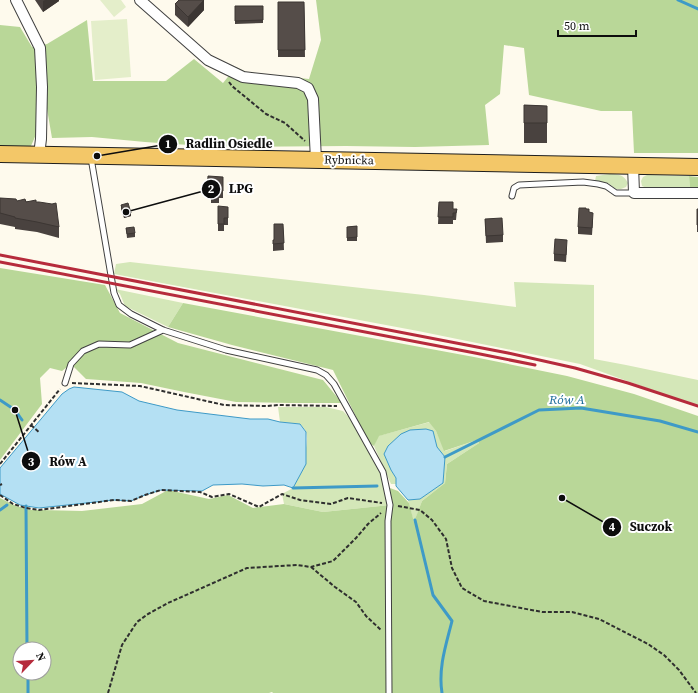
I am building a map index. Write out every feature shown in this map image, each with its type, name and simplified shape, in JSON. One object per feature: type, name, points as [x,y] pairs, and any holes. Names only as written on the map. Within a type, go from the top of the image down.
[{"type":"main road","name":"Rybnicka","points":[[0,154],[698,167]]},
{"type":"street","points":[[16,0],[40,48],[42,87],[41,139],[39,155]]},
{"type":"street","points":[[140,0],[208,60],[243,77],[298,83],[308,88],[314,99],[316,160]]},
{"type":"street","points":[[634,165],[634,193],[698,193]]},
{"type":"lane","points":[[90,156],[114,293],[119,305],[131,314],[163,330],[226,350],[306,367],[317,370],[326,375],[334,384],[383,472],[390,505],[388,521],[389,693]]},
{"type":"lane","points":[[512,196],[514,188],[519,185],[583,182],[606,186],[616,193],[634,193]]},
{"type":"lane","points":[[65,383],[71,364],[83,352],[98,344],[130,345],[163,330]]},
{"type":"path","points":[[228,81],[266,114],[284,123],[307,142]]},
{"type":"path","points":[[0,464],[65,383],[140,386],[224,404],[268,406],[339,406]]},
{"type":"path","points":[[32,425],[40,433]]},
{"type":"path","points":[[0,495],[13,504],[39,510],[114,500],[131,501],[161,490],[200,492],[212,497],[229,494],[259,507],[282,494],[300,500],[331,504],[348,498],[420,510],[432,520],[446,539],[452,568],[462,588],[484,601],[542,612],[572,612],[599,619],[648,644],[664,655],[679,670],[696,693]]},
{"type":"path","points":[[108,693],[122,645],[137,622],[148,614],[168,603],[247,568],[297,565],[311,567],[333,562],[368,524],[390,505]]},
{"type":"path","points":[[311,567],[356,602],[366,616],[389,637]]},
{"type":"green space","points":[[100,0],[121,0],[126,7],[114,17]]},
{"type":"green space","points":[[316,0],[698,0],[698,153],[634,153],[632,111],[601,111],[529,95],[524,48],[504,45],[500,94],[485,105],[489,145],[415,147],[219,147],[92,137],[52,138],[47,109],[31,146],[0,146],[0,25],[20,27],[32,47],[47,44],[87,20],[93,81],[166,81],[194,59],[223,83],[236,67],[246,72],[309,79],[321,40]]},
{"type":"green space","points":[[127,19],[131,77],[95,80],[91,21]]},
{"type":"green space","points":[[610,174],[623,176],[628,183],[626,187],[616,189],[608,183],[595,181],[596,176]]},
{"type":"green space","points":[[647,175],[689,176],[690,190],[649,189],[642,186],[641,181],[643,177]]},
{"type":"green space","points":[[689,176],[698,177],[698,191],[690,190]]},
{"type":"green space","points":[[130,262],[424,295],[516,307],[514,282],[594,285],[594,359],[698,380],[698,406],[580,364],[418,331],[114,274],[116,264]]},
{"type":"green space","points":[[0,268],[105,285],[120,313],[178,343],[323,380],[342,403],[236,402],[141,383],[86,379],[71,364],[62,371],[50,368],[40,378],[42,404],[0,460]]},
{"type":"green space","points":[[115,289],[183,303],[168,327],[125,306],[120,294]]},
{"type":"green space","points":[[183,303],[474,357],[567,376],[634,394],[698,416],[698,693],[0,693],[0,498],[16,506],[31,510],[82,511],[142,504],[168,490],[209,499],[228,495],[253,508],[284,504],[323,512],[390,505],[390,488],[398,491],[409,503],[414,522],[422,501],[445,483],[447,464],[479,443],[477,440],[444,451],[436,431],[429,422],[379,436],[374,446],[369,443],[333,370],[232,345],[168,327]]},
{"type":"green space","points":[[278,407],[326,407],[343,411],[357,426],[383,472],[390,505],[323,512],[284,504],[282,494],[293,488],[305,452],[307,438],[306,431],[300,424],[280,422]]},
{"type":"green space","points":[[430,422],[445,451],[477,440],[479,443],[447,464],[445,483],[422,501],[414,523],[408,500],[420,499],[443,483],[445,457],[437,447],[433,431],[401,434],[396,439],[391,470],[396,478],[396,484],[391,484],[374,446],[378,436]]},
{"type":"water","points":[[74,387],[122,392],[139,401],[177,410],[250,419],[268,419],[300,424],[306,432],[306,464],[293,488],[284,485],[213,485],[202,491],[161,490],[131,501],[114,500],[39,508],[20,505],[0,494],[0,468],[62,394]]},
{"type":"water","points":[[426,429],[433,431],[437,447],[445,457],[443,483],[420,499],[408,500],[396,486],[396,478],[384,454],[388,446],[401,434],[410,430]]},
{"type":"building","points":[[179,0],[204,0],[188,17],[175,4]]},
{"type":"building","points":[[278,2],[304,2],[305,50],[278,50]]},
{"type":"building","points":[[235,6],[263,6],[263,20],[235,21]]},
{"type":"building","points":[[524,105],[547,106],[547,123],[524,123]]},
{"type":"building","points":[[208,176],[223,177],[223,191],[219,191],[219,196],[211,196],[211,190],[207,190]]},
{"type":"building","points":[[0,198],[16,199],[17,201],[25,199],[26,202],[36,200],[36,202],[56,203],[59,227],[15,218],[0,213]]},
{"type":"building","points":[[439,202],[453,202],[453,209],[457,209],[456,213],[453,213],[453,217],[438,217]]},
{"type":"building","points":[[128,203],[131,213],[124,215],[121,205]]},
{"type":"building","points":[[218,206],[228,207],[228,218],[224,218],[224,224],[218,224]]},
{"type":"building","points":[[579,208],[589,209],[589,212],[593,213],[592,228],[578,227]]},
{"type":"building","points":[[698,209],[698,225],[697,225]]},
{"type":"building","points":[[502,218],[503,235],[486,236],[485,219]]},
{"type":"building","points":[[274,224],[283,224],[284,243],[273,244]]},
{"type":"building","points":[[357,226],[357,237],[347,238],[347,227]]},
{"type":"building","points":[[134,227],[135,233],[127,234],[126,228]]},
{"type":"building","points":[[555,239],[567,240],[566,255],[554,254]]},
{"type":"waterway","points":[[678,0],[698,9]]},
{"type":"waterway","name":"Rów A","points":[[0,400],[15,410],[22,420]]},
{"type":"waterway","name":"Rów A","points":[[445,457],[539,410],[581,408],[660,421],[698,432]]},
{"type":"waterway","name":"Rów A","points":[[293,488],[377,486]]},
{"type":"waterway","points":[[0,510],[7,505]]},
{"type":"waterway","points":[[26,506],[27,641]]},
{"type":"waterway","points":[[415,520],[433,595],[452,621],[442,666],[442,693]]},
{"type":"waterway","points":[[28,681],[28,693]]},
{"type":"railway","points":[[0,255],[508,353],[575,368],[628,383],[698,406]]},
{"type":"railway","points":[[0,262],[535,365]]},
{"type":"place","name":"Radlin Osiedle","points":[[97,156]]},
{"type":"place","name":"LPG","points":[[126,212]]},
{"type":"place","name":"Rów A","points":[[15,410]]},
{"type":"place","name":"Suczok","points":[[562,498]]}]
